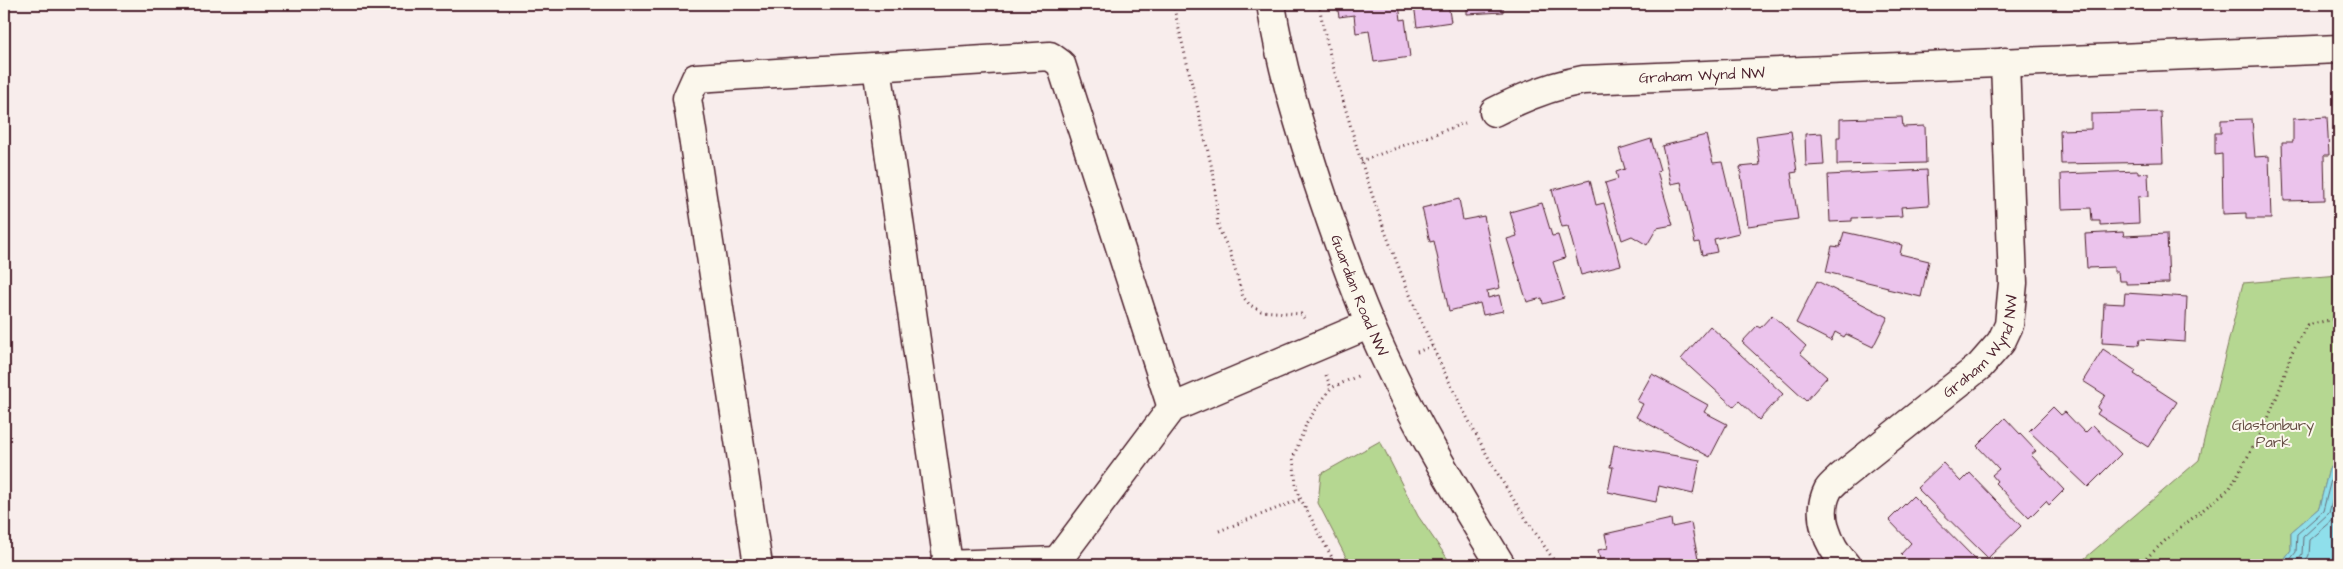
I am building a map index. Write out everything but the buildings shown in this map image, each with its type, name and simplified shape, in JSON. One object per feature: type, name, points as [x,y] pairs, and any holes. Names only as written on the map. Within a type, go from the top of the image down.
[{"type":"street","name":"Guardian Road NW","points":[[1270,4],[1292,99],[1308,152],[1370,324],[1422,432],[1501,565]]},
{"type":"street","name":"Graham Wynd NW","points":[[1494,112],[1527,95],[1557,85],[1583,80],[2339,49]]},
{"type":"street","points":[[758,565],[687,98],[696,78],[1050,56],[1061,64],[1172,408]]},
{"type":"street","name":"Graham Wynd NW","points":[[1846,565],[1831,544],[1821,516],[1828,489],[1980,366],[2001,342],[2009,325],[2013,283],[2005,62]]},
{"type":"street","points":[[877,67],[946,565],[1056,563],[1172,408],[1370,324]]},
{"type":"path","points":[[1173,4],[1214,176],[1218,227],[1230,252],[1243,297],[1250,305],[1261,311],[1301,314],[1308,322],[1331,388]]},
{"type":"path","points":[[1319,4],[1324,32],[1360,161],[1385,232],[1432,346],[1487,455],[1558,565]]},
{"type":"path","points":[[1360,161],[1494,112]]},
{"type":"path","points":[[2139,565],[2148,555],[2230,488],[2265,426],[2291,354],[2307,325],[2339,318]]},
{"type":"path","points":[[1336,565],[1301,499],[1293,475],[1293,458],[1307,422],[1331,388],[1389,362],[1432,346]]},
{"type":"path","points":[[1219,531],[1301,499]]},
{"type":"green space","name":"Glastonbury Park","points":[[2339,275],[2339,461],[2329,469],[2319,508],[2291,532],[2291,550],[2280,565],[2077,565],[2199,460],[2243,283]]},
{"type":"green space","points":[[1380,441],[1418,516],[1452,565],[1350,565],[1318,503],[1321,474]]},
{"type":"water","points":[[2339,461],[2339,565],[2280,565],[2291,550],[2291,532],[2319,508],[2329,469]]}]
